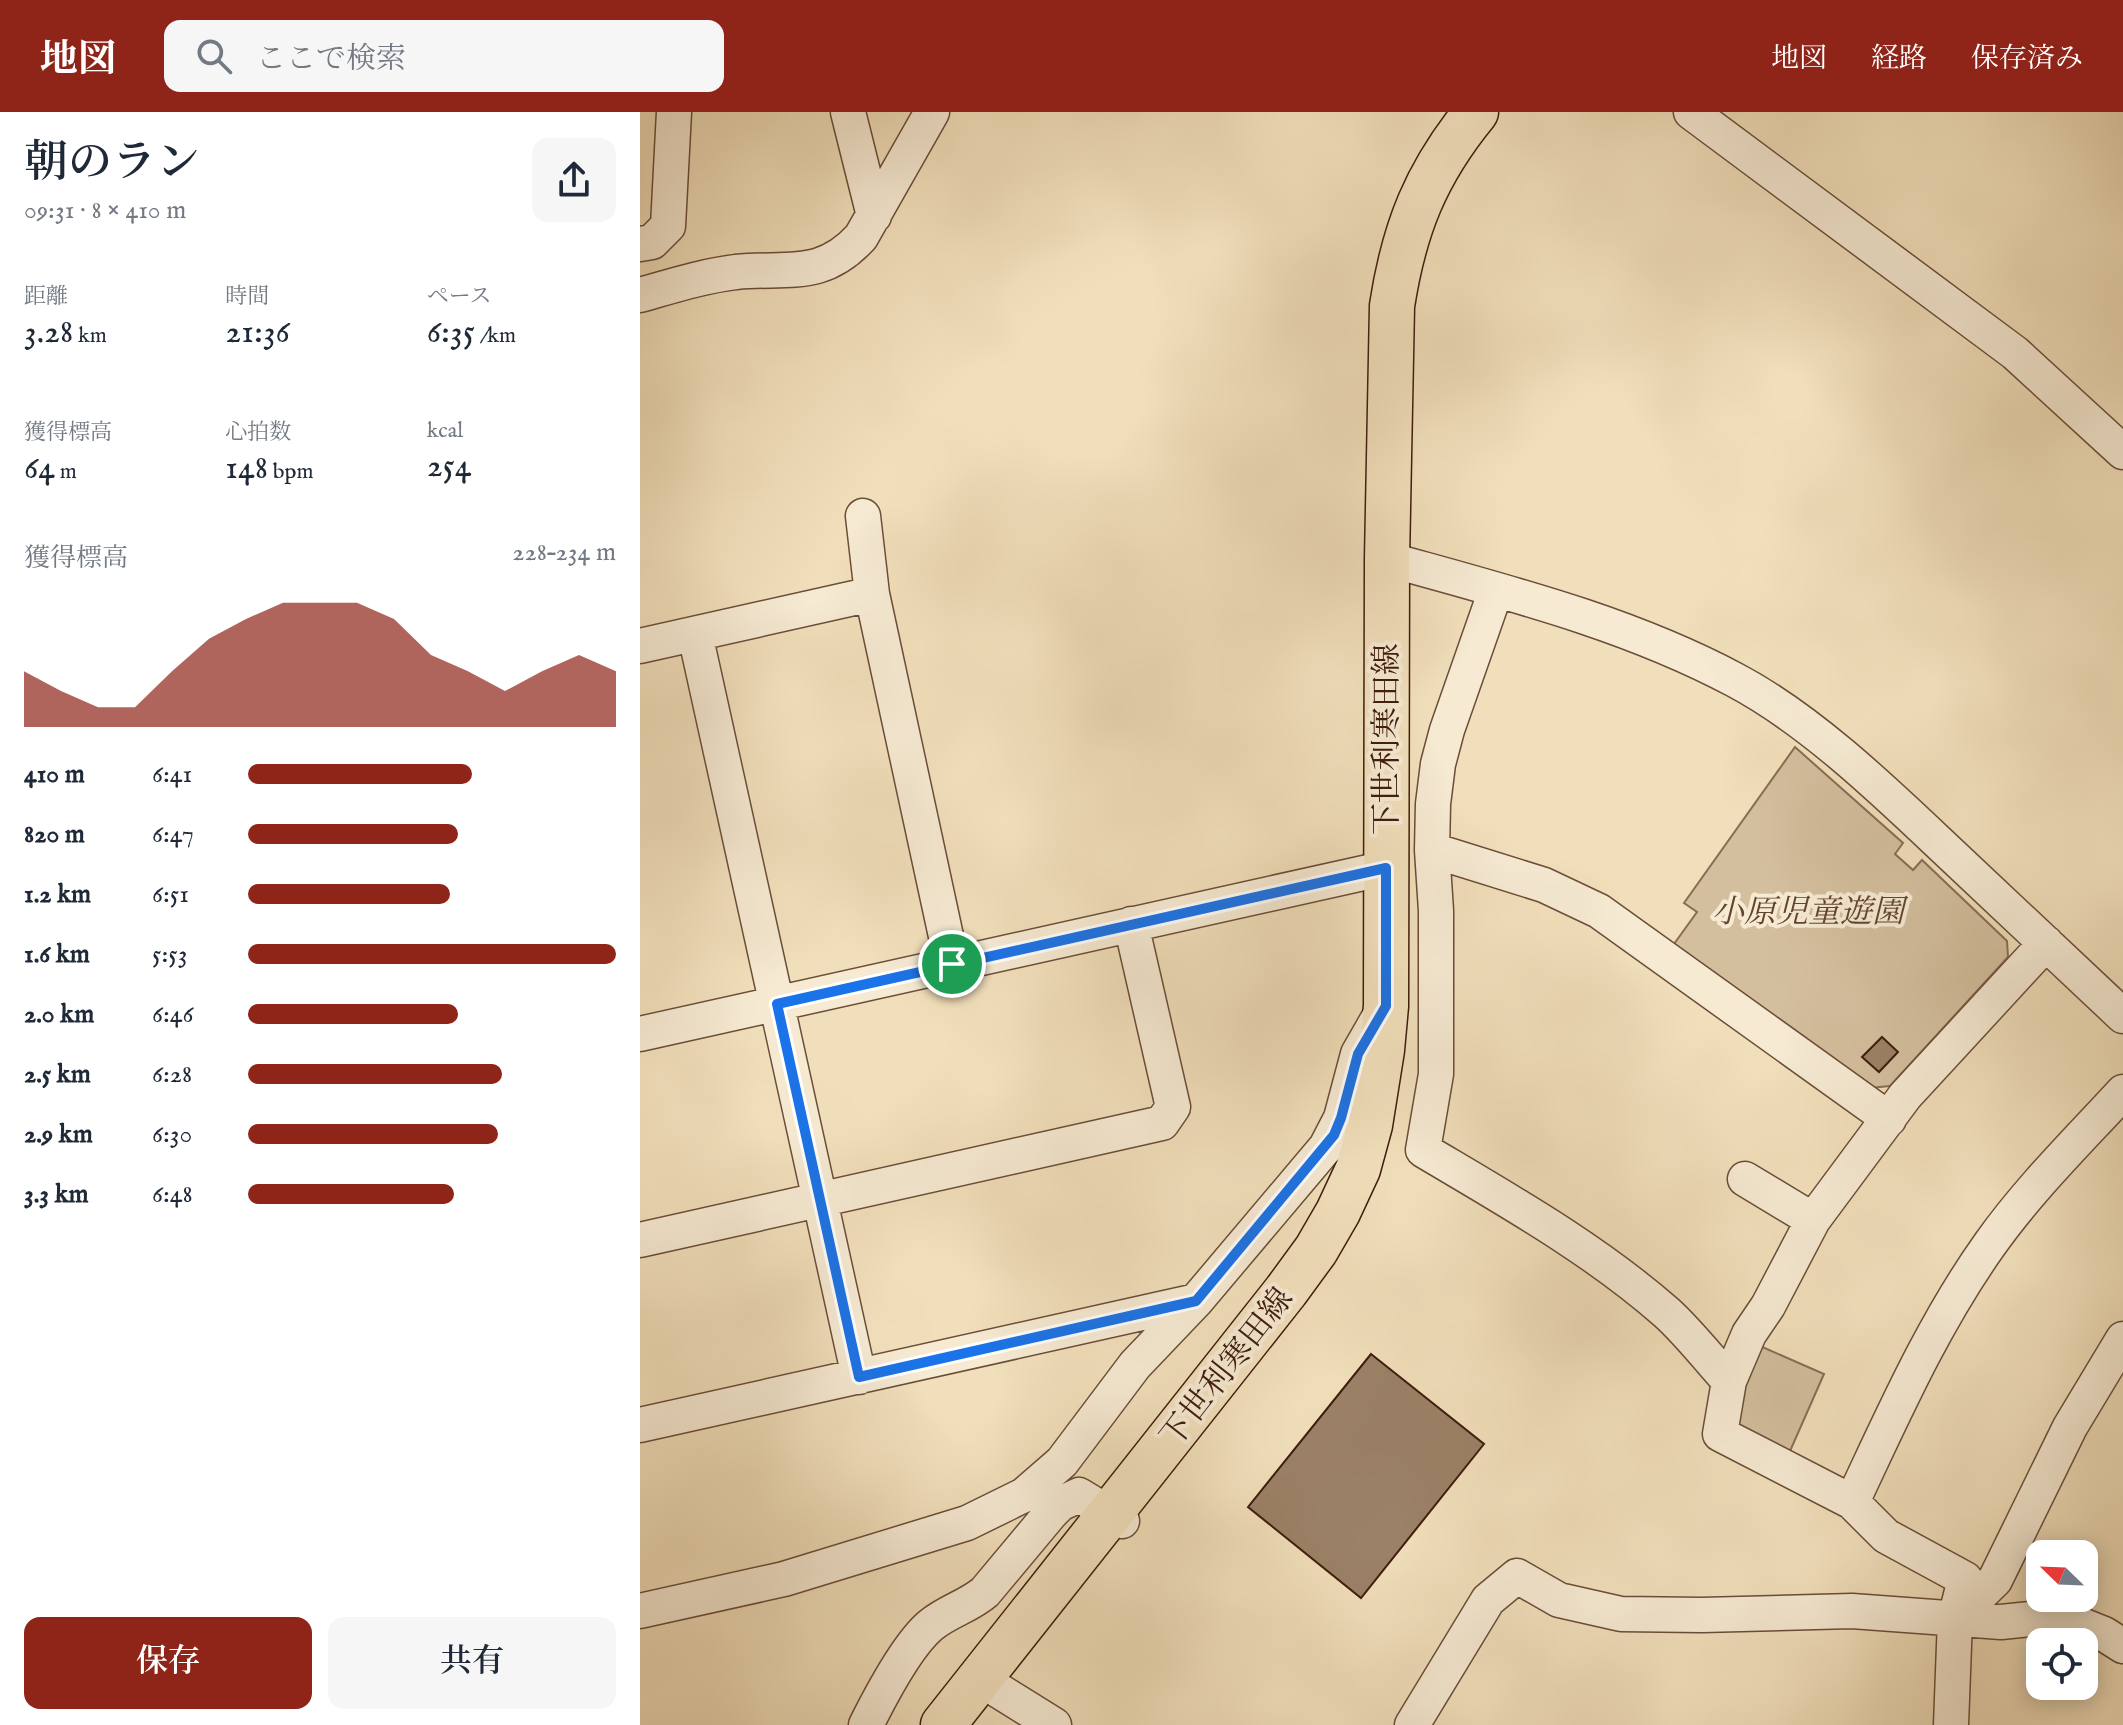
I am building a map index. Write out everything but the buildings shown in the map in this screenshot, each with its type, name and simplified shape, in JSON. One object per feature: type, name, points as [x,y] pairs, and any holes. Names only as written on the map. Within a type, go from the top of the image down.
[{"type":"main road","name":"下世利寒田線","points":[[943,1725],[1117,1517],[1286,1291],[1316,1250],[1358,1169],[1370,1125],[1386,1006],[1390,337],[1397,273],[1414,211],[1424,189],[1452,142],[1476,112]]},
{"type":"street","points":[[640,244],[652,242],[668,226],[674,112]]},
{"type":"street","points":[[848,112],[874,216]]},
{"type":"street","points":[[640,295],[704,277],[822,266],[848,251],[874,216],[932,112]]},
{"type":"street","points":[[1691,112],[2015,353],[2123,452]]},
{"type":"street","points":[[863,516],[872,594],[952,964]]},
{"type":"street","points":[[1387,559],[1616,627],[1737,681],[1788,715],[1869,777],[2123,1016]]},
{"type":"street","points":[[1496,590],[1438,764],[1432,850],[1436,911],[1436,1074],[1423,1150],[1539,1218],[1609,1265],[1669,1315],[1729,1381]]},
{"type":"street","points":[[640,646],[872,594]]},
{"type":"street","points":[[695,634],[859,1377]]},
{"type":"street","points":[[1432,850],[1544,885],[1599,911],[1889,1119]]},
{"type":"street","points":[[640,1034],[1386,868]]},
{"type":"street","points":[[640,1240],[1162,1123],[1173,1107],[1131,924]]},
{"type":"street","points":[[1951,1725],[1955,1619],[1965,1579],[1886,1536],[1852,1502],[1720,1434],[1729,1381],[1749,1334],[1768,1306],[1813,1220],[1905,1096],[2046,943]]},
{"type":"street","points":[[640,1611],[784,1579],[967,1523],[1011,1504],[1038,1485],[1062,1462],[1135,1365],[1196,1301],[1334,1135],[1358,1054],[1386,1006]]},
{"type":"street","points":[[1852,1502],[1923,1353],[1955,1296],[2023,1201],[2123,1092]]},
{"type":"street","points":[[1745,1179],[1813,1220]]},
{"type":"street","points":[[640,1425],[1196,1301]]},
{"type":"street","points":[[1955,1619],[1995,1580],[2070,1427],[2123,1339]]},
{"type":"street","points":[[866,1725],[922,1634],[943,1616],[976,1600],[985,1592],[1060,1504],[1079,1495],[1117,1517]]},
{"type":"street","points":[[1420,1723],[1456,1650],[1488,1600],[1517,1576],[1559,1600],[1621,1614],[1852,1611],[2001,1622],[2041,1618],[2074,1622],[2104,1634],[2123,1646]]},
{"type":"street","points":[[980,1679],[1054,1725]]},
{"type":"green space","name":"小原児童遊園","points":[[1795,747],[1903,843],[1895,854],[1913,870],[1922,860],[2007,941],[2008,957],[1890,1086],[1870,1088],[1674,944],[1697,912],[1684,903]]},
{"type":"green space","points":[[1760,1346],[1824,1374],[1787,1458],[1737,1434],[1730,1416]]},
{"type":"route","points":[[1386,868],[1386,1006],[1358,1054],[1334,1135],[1196,1301],[859,1377],[777,1004],[952,964],[1131,924],[1386,868]]}]
